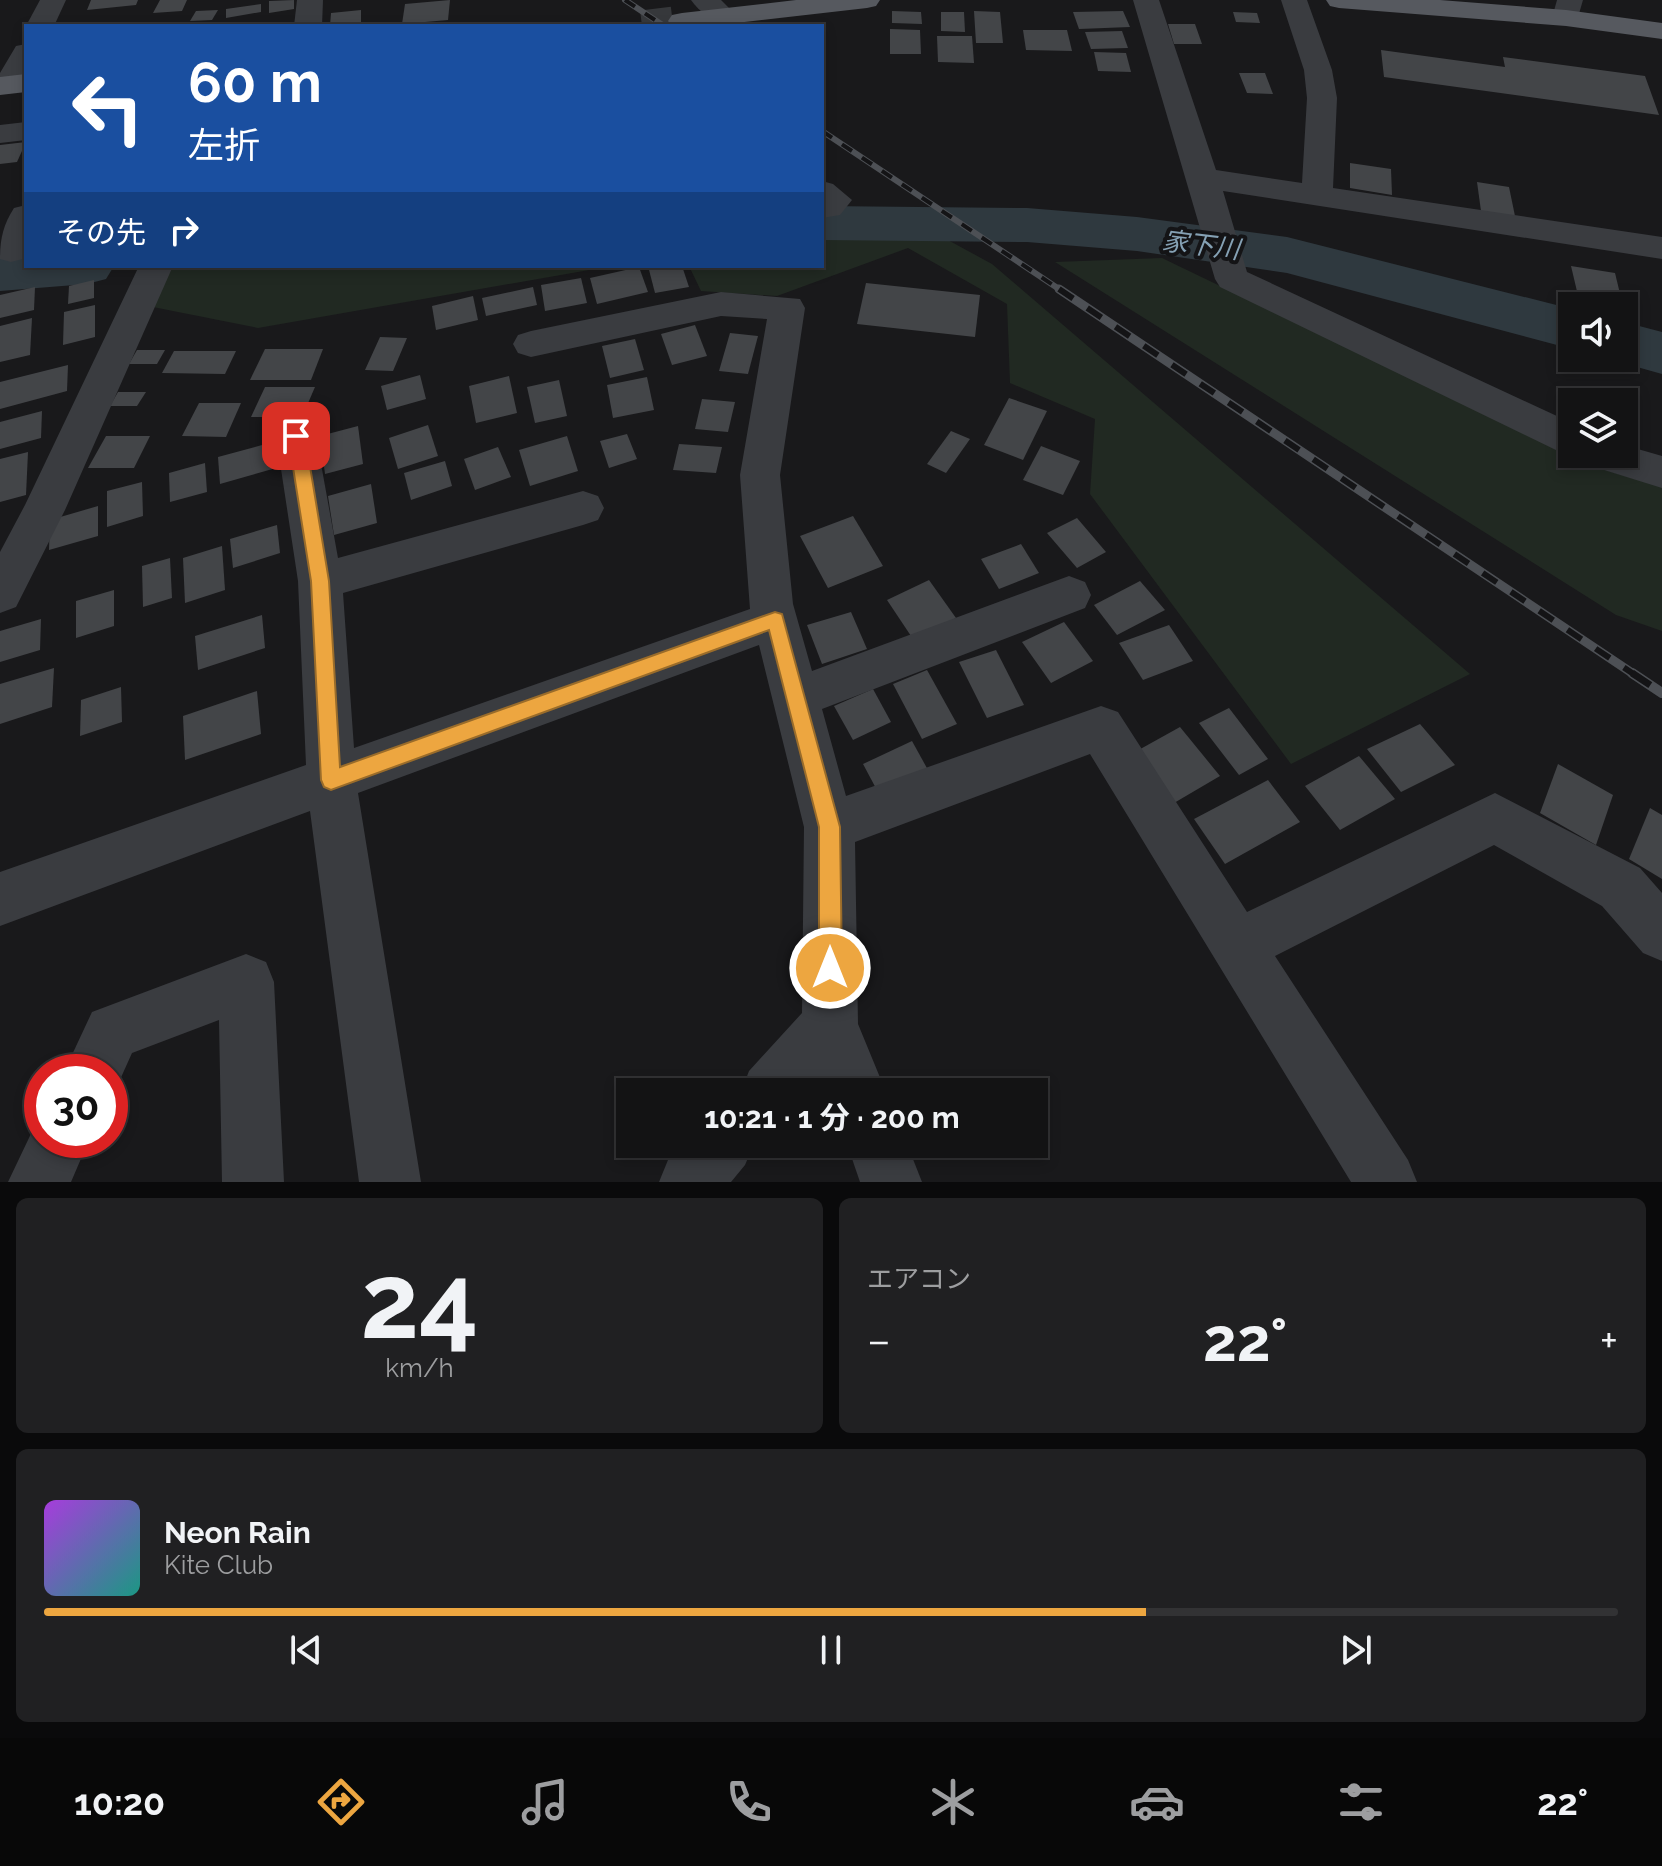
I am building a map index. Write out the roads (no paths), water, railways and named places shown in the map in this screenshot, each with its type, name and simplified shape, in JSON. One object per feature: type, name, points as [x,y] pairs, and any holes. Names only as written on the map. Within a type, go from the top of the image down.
[{"type":"main road","points":[[682,21],[713,7],[867,0]]},
{"type":"main road","points":[[1339,0],[1568,9],[1662,31]]},
{"type":"street","points":[[41,24],[53,0]]},
{"type":"street","points":[[308,24],[310,0]]},
{"type":"street","points":[[1146,0],[1232,279],[1558,433]]},
{"type":"street","points":[[1294,0],[1318,70],[1322,98],[1317,195]]},
{"type":"street","points":[[11,85],[24,56]]},
{"type":"street","points":[[0,134],[24,131]]},
{"type":"street","points":[[1203,178],[1662,248]]},
{"type":"street","points":[[824,192],[836,200],[824,208]]},
{"type":"street","points":[[12,251],[24,220]]},
{"type":"street","points":[[1,588],[44,510],[155,268]]},
{"type":"street","points":[[531,344],[721,304],[787,308],[760,475],[771,604],[829,827],[830,1024],[851,1078]]},
{"type":"street","points":[[296,436],[320,581],[331,780],[390,1182]]},
{"type":"street","points":[[1638,465],[1662,472]]},
{"type":"street","points":[[320,581],[583,508]]},
{"type":"street","points":[[0,520],[44,510]]},
{"type":"street","points":[[796,698],[1069,595]]},
{"type":"street","points":[[0,899],[775,620]]},
{"type":"street","points":[[829,827],[1101,728],[1386,1182]]},
{"type":"street","points":[[1237,946],[1495,818],[1621,887],[1662,934]]},
{"type":"street","points":[[102,1054],[112,1032],[246,982],[253,1182]]},
{"type":"street","points":[[782,1078],[830,1024]]},
{"type":"street","points":[[39,1182],[50,1158]]},
{"type":"street","points":[[690,1182],[711,1158]]},
{"type":"street","points":[[882,1158],[891,1182]]},
{"type":"waterway","name":"家下川","points":[[824,218],[831,223]]},
{"type":"waterway","name":"家下川","points":[[824,223],[1027,225],[1137,234],[1287,255],[1558,325]]},
{"type":"waterway","name":"家下川","points":[[0,273],[62,268]]},
{"type":"waterway","name":"家下川","points":[[1638,347],[1662,353]]},
{"type":"tunnel","points":[[658,24],[682,21]]},
{"type":"railway","points":[[625,0],[661,24]]},
{"type":"railway","points":[[824,132],[1059,289]]},
{"type":"railway","points":[[1059,289],[1635,675]]},
{"type":"railway","points":[[1635,675],[1662,693]]}]
